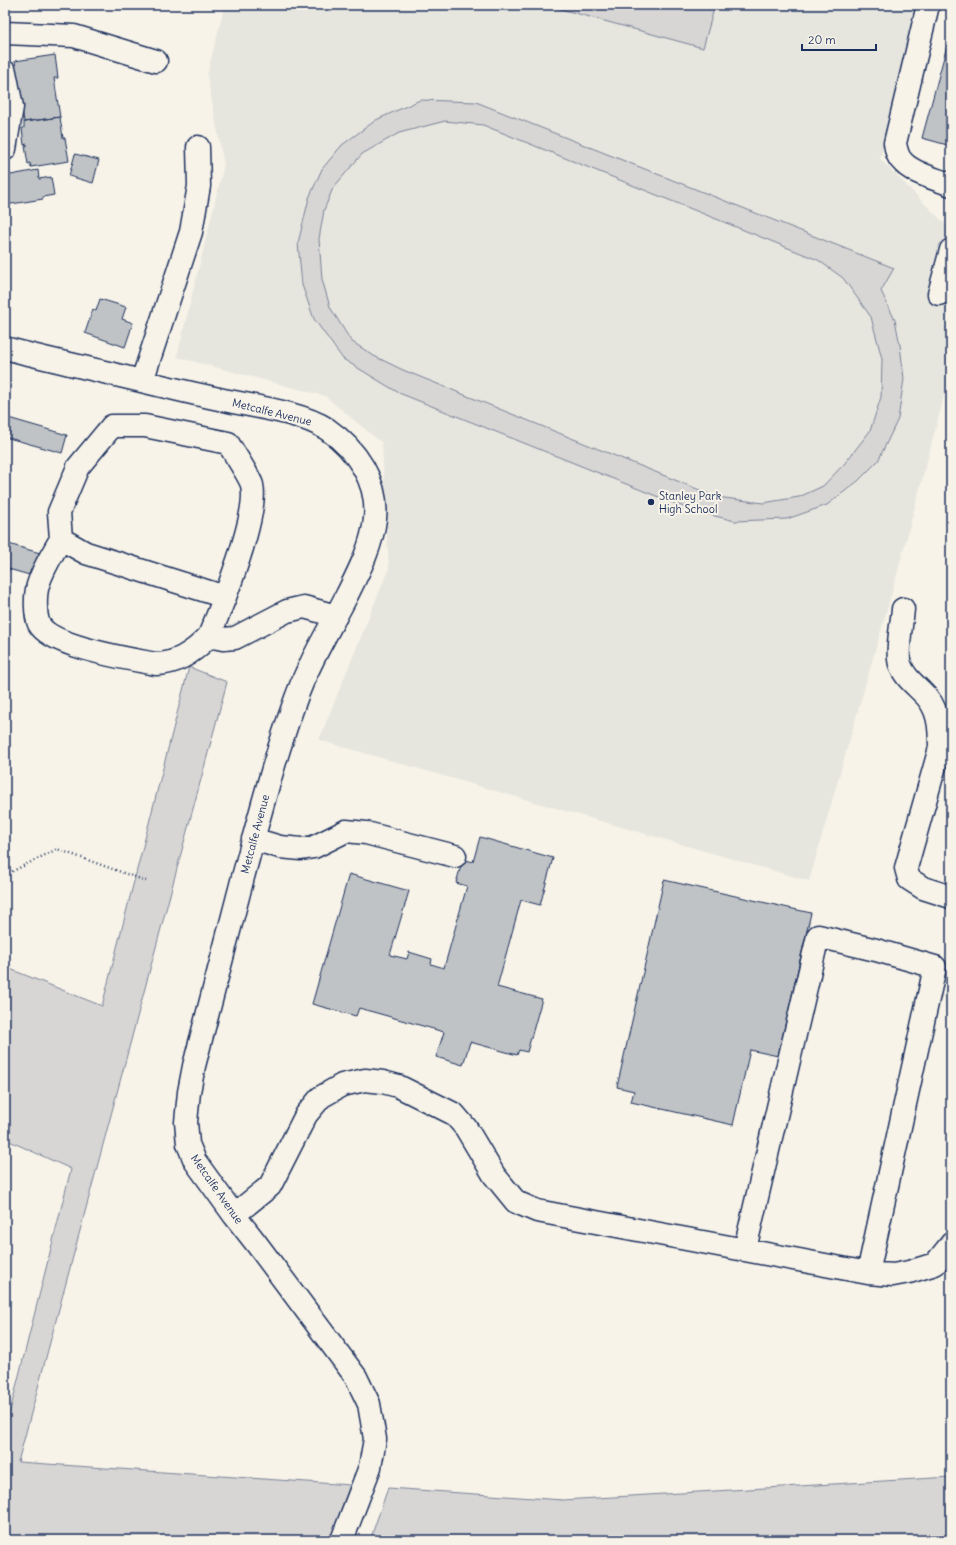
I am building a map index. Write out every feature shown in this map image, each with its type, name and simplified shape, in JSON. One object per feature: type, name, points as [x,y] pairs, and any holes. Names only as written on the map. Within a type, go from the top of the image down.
[{"type":"street","points":[[928,5],[895,143],[896,152],[901,161],[910,168],[951,185]]},
{"type":"street","points":[[5,33],[74,36],[156,61]]},
{"type":"street","points":[[5,72],[12,107],[5,149]]},
{"type":"street","points":[[142,381],[191,232],[199,186],[198,147]]},
{"type":"street","points":[[939,294],[951,250]]},
{"type":"street","name":"Metcalfe Avenue","points":[[5,348],[307,420],[326,428],[351,449],[371,483],[375,499],[376,517],[372,536],[366,555],[296,697],[281,741],[253,839],[194,1066],[189,1092],[186,1122],[188,1144],[195,1161],[356,1377],[369,1404],[375,1439],[370,1467],[342,1540]]},
{"type":"street","points":[[112,426],[145,426],[228,443],[252,485],[252,509],[225,597],[209,636],[197,649],[167,664],[156,664],[81,649],[53,637],[39,625],[35,604],[38,585],[47,564],[61,539],[59,512],[78,468],[112,426]]},
{"type":"street","points":[[61,539],[86,553],[225,597]]},
{"type":"street","points":[[209,636],[223,639],[235,638],[287,611],[304,608],[336,616]]},
{"type":"street","points":[[904,609],[899,643],[899,662],[904,674],[913,685],[931,701],[937,714],[940,730],[940,748],[906,868],[909,879],[923,888],[951,897]]},
{"type":"street","points":[[253,839],[280,847],[301,849],[314,847],[346,831],[366,833],[455,856]]},
{"type":"street","points":[[745,1249],[818,936],[876,950],[935,967],[868,1273]]},
{"type":"street","points":[[234,1215],[270,1186],[306,1115],[321,1097],[342,1086],[365,1080],[383,1082],[398,1086],[454,1114],[466,1128],[494,1175],[516,1202],[536,1212],[745,1249],[868,1273],[893,1275],[935,1264],[951,1244]]},
{"type":"path","points":[[5,875],[57,849],[146,881]]},
{"type":"shaded area","name":"Stanley Park High School","points":[[225,5],[918,5],[880,159],[951,230],[951,370],[896,578],[809,881],[319,740],[389,568],[382,443],[325,396],[177,357],[224,165],[207,75]]},
{"type":"shaded area","points":[[546,5],[715,5],[703,48]]},
{"type":"shaded area","points":[[420,100],[476,102],[894,268],[881,291],[895,320],[904,379],[898,419],[878,461],[858,481],[827,505],[787,519],[735,521],[691,510],[399,393],[343,359],[314,319],[302,285],[298,243],[309,198],[322,169],[342,145],[376,120]],"holes":[[[445,121],[483,125],[818,260],[843,278],[871,317],[882,359],[881,397],[870,431],[845,463],[823,486],[799,497],[763,503],[717,497],[403,370],[374,356],[351,341],[330,307],[322,279],[319,239],[324,210],[333,188],[362,154],[399,133]]]},
{"type":"shaded area","points":[[189,667],[227,682],[18,1462],[350,1485],[330,1540],[5,1540],[5,1431],[71,1169],[5,1139],[5,967],[102,1006]]},
{"type":"shaded area","points":[[951,1477],[951,1540],[370,1540],[388,1488],[563,1500]]},
{"type":"building","points":[[951,31],[951,146],[922,138]]},
{"type":"building","points":[[55,55],[58,78],[54,78],[60,117],[24,122],[15,61]]},
{"type":"building","points":[[60,117],[63,138],[65,138],[69,161],[31,167],[30,163],[28,164],[25,146],[27,146],[27,144],[24,145],[22,128],[24,128],[24,122]]},
{"type":"building","points":[[75,154],[99,160],[93,183],[69,176]]},
{"type":"building","points":[[38,170],[39,179],[51,177],[54,195],[43,197],[43,199],[5,205],[5,176]]},
{"type":"building","points":[[100,299],[126,307],[122,319],[133,323],[125,347],[85,333],[93,309],[96,311]]},
{"type":"building","points":[[5,417],[67,435],[62,453],[5,437]]},
{"type":"building","points":[[5,543],[40,553],[33,576],[5,568]]},
{"type":"building","points":[[480,837],[553,858],[540,905],[521,900],[497,987],[542,999],[527,1052],[519,1050],[517,1055],[470,1042],[463,1065],[436,1057],[444,1032],[359,1008],[356,1016],[312,1004],[349,874],[409,891],[390,955],[407,959],[409,952],[432,959],[431,964],[444,968],[467,886],[456,883],[463,859],[473,862]]},
{"type":"building","points":[[664,880],[811,913],[778,1056],[750,1050],[733,1125],[631,1102],[634,1091],[617,1087]]},
{"type":"place","name":"Stanley Park High School","points":[[651,502]]}]
